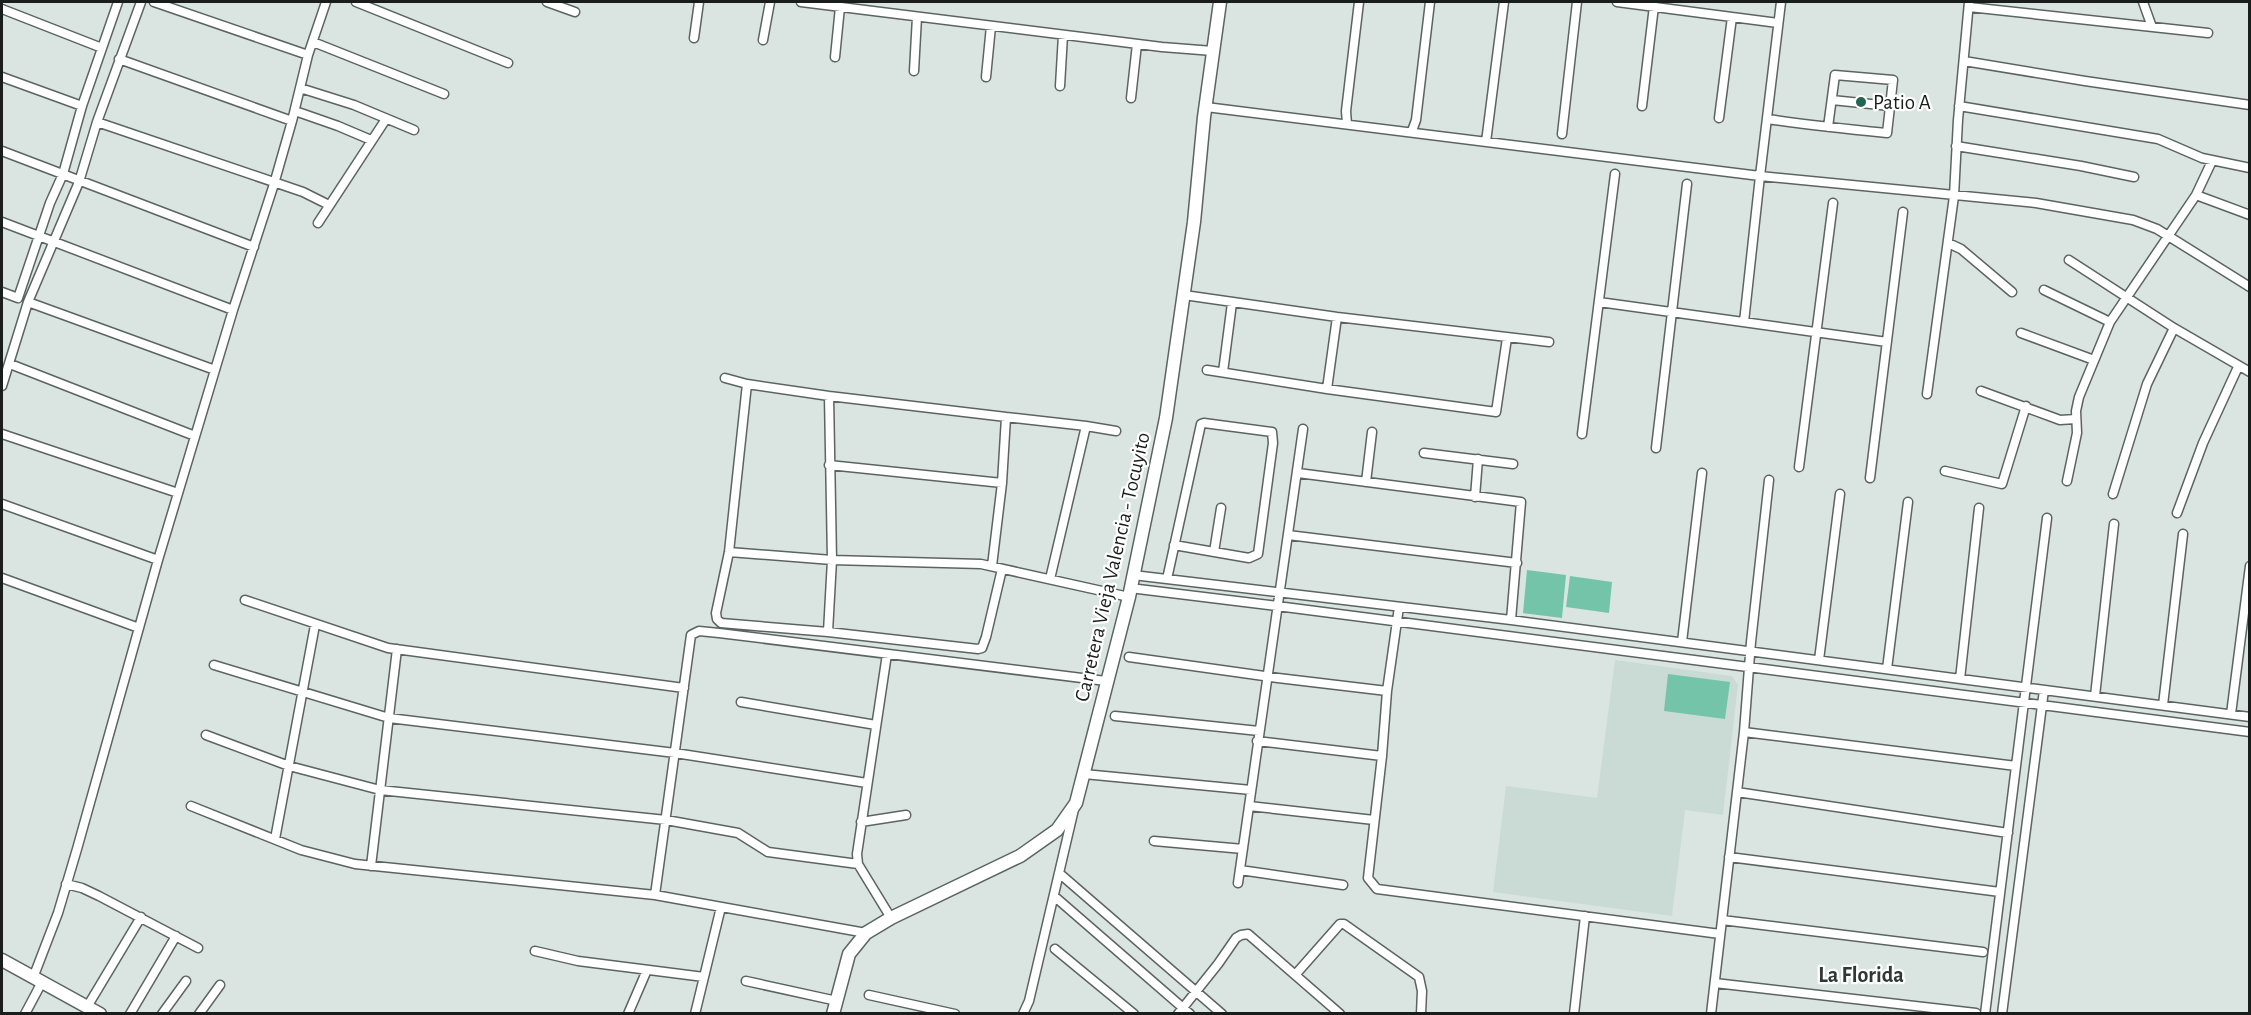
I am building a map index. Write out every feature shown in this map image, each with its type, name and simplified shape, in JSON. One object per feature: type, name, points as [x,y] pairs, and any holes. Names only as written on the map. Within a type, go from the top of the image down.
[{"type":"street","points":[[2,292],[18,298],[50,203],[63,174],[82,106],[118,2]]},
{"type":"street","points":[[2,386],[28,302],[79,182],[97,122],[141,2]]},
{"type":"street","points":[[154,2],[308,55]]},
{"type":"street","points":[[26,1014],[66,884],[158,560],[233,310],[274,184],[308,55],[326,2]]},
{"type":"street","points":[[356,2],[508,63]]},
{"type":"street","points":[[547,2],[575,12]]},
{"type":"street","points":[[694,39],[699,2]]},
{"type":"street","points":[[763,39],[770,2]]},
{"type":"street","points":[[801,2],[1137,44],[1213,51]]},
{"type":"street","name":"Carretera Vieja Valencia - Tocuyito","points":[[835,1007],[849,954],[866,933],[891,918],[1020,855],[1057,830],[1076,803],[1130,593],[1167,418],[1220,2]]},
{"type":"street","points":[[1347,124],[1346,111],[1359,2]]},
{"type":"street","points":[[1412,131],[1416,120],[1430,2]]},
{"type":"street","points":[[1486,142],[1504,2]]},
{"type":"street","points":[[1562,134],[1577,2]]},
{"type":"street","points":[[1617,2],[1778,23]]},
{"type":"street","points":[[1744,322],[1781,2]]},
{"type":"street","points":[[2143,2],[2152,27]]},
{"type":"street","points":[[1927,394],[1954,196],[1959,106],[1969,4],[2208,33]]},
{"type":"street","points":[[1642,106],[1654,6]]},
{"type":"street","points":[[835,57],[840,8]]},
{"type":"street","points":[[2,9],[102,48]]},
{"type":"street","points":[[914,71],[917,17]]},
{"type":"street","points":[[1719,118],[1732,17]]},
{"type":"street","points":[[986,77],[991,26]]},
{"type":"street","points":[[1060,86],[1063,35]]},
{"type":"street","points":[[313,42],[444,94]]},
{"type":"street","points":[[1131,98],[1137,44]]},
{"type":"street","points":[[119,59],[292,121]]},
{"type":"street","points":[[1964,61],[2250,105]]},
{"type":"street","points":[[1768,119],[1828,127],[1887,133],[1893,80],[1834,75],[1828,127]]},
{"type":"street","points":[[2,77],[82,106]]},
{"type":"street","points":[[300,88],[354,105],[414,130]]},
{"type":"street","points":[[1832,100],[1890,106]]},
{"type":"street","points":[[1959,106],[2158,139],[2212,160],[2250,168]]},
{"type":"street","points":[[1206,107],[1760,176],[2036,203],[2133,220],[2157,229],[2250,287]]},
{"type":"street","points":[[295,111],[371,140]]},
{"type":"street","points":[[318,223],[386,119]]},
{"type":"street","points":[[97,122],[303,192],[329,205]]},
{"type":"street","points":[[1956,146],[2134,177]]},
{"type":"street","points":[[2,151],[254,247]]},
{"type":"street","points":[[2067,481],[2078,433],[2076,419],[2079,397],[2110,322],[2196,195],[2212,160]]},
{"type":"street","points":[[1582,434],[1615,174]]},
{"type":"street","points":[[1656,448],[1687,184]]},
{"type":"street","points":[[2196,195],[2250,215]]},
{"type":"street","points":[[1799,467],[1833,203]]},
{"type":"street","points":[[1870,478],[1903,212]]},
{"type":"street","points":[[2,222],[233,310]]},
{"type":"street","points":[[1948,243],[1961,249],[2012,292]]},
{"type":"street","points":[[2070,260],[2174,328],[2250,372]]},
{"type":"street","points":[[2044,290],[2110,322]]},
{"type":"street","points":[[1184,295],[1336,317],[1549,342]]},
{"type":"street","points":[[28,302],[215,370]]},
{"type":"street","points":[[1599,302],[1887,342]]},
{"type":"street","points":[[1222,372],[1232,303]]},
{"type":"street","points":[[1327,389],[1336,317]]},
{"type":"street","points":[[2113,494],[2146,384],[2174,328]]},
{"type":"street","points":[[2021,333],[2094,360]]},
{"type":"street","points":[[1207,370],[1496,412],[1507,338]]},
{"type":"street","points":[[10,364],[195,436]]},
{"type":"street","points":[[2177,513],[2203,443],[2238,367]]},
{"type":"street","points":[[725,378],[747,384],[830,396],[1116,431]]},
{"type":"street","points":[[747,384],[729,552],[716,613],[721,623],[828,632],[978,649],[982,648],[986,637],[1002,569]]},
{"type":"street","points":[[1981,391],[2060,420],[2076,419]]},
{"type":"street","points":[[828,632],[832,560],[829,465],[830,396]]},
{"type":"street","points":[[1945,471],[2002,484],[2026,406]]},
{"type":"street","points":[[992,566],[1002,483],[1006,417]]},
{"type":"street","points":[[1167,579],[1174,545],[1201,424],[1272,432],[1273,443],[1257,554],[1249,558],[1174,545]]},
{"type":"street","points":[[1050,579],[1086,426]]},
{"type":"street","points":[[1238,883],[1303,429]]},
{"type":"street","points":[[1366,482],[1372,432]]},
{"type":"street","points":[[2,434],[178,493]]},
{"type":"street","points":[[1424,453],[1513,464]]},
{"type":"street","points":[[1475,497],[1478,459]]},
{"type":"street","points":[[829,465],[1002,483]]},
{"type":"street","points":[[1298,472],[1521,502],[1511,620]]},
{"type":"street","points":[[1682,642],[1702,473]]},
{"type":"street","points":[[1711,1014],[1744,732],[1750,651],[1769,480]]},
{"type":"street","points":[[1819,660],[1840,494]]},
{"type":"street","points":[[1887,669],[1908,502]]},
{"type":"street","points":[[2,504],[158,560]]},
{"type":"street","points":[[1214,552],[1221,508]]},
{"type":"street","points":[[1960,679],[1979,508]]},
{"type":"street","points":[[1986,1014],[2047,518]]},
{"type":"street","points":[[2095,696],[2114,524]]},
{"type":"street","points":[[2163,705],[2183,534]]},
{"type":"street","points":[[1288,535],[1517,563]]},
{"type":"street","points":[[729,552],[832,560],[981,564],[1130,593],[1277,606],[2250,732]]},
{"type":"street","points":[[2231,714],[2250,566]]},
{"type":"street","points":[[1134,575],[1511,620],[2250,717]]},
{"type":"street","points":[[2,579],[139,628]]},
{"type":"street","points":[[245,600],[315,625],[397,649],[684,688]]},
{"type":"street","points":[[1399,607],[1386,691],[1382,756],[1368,878],[1377,889],[1720,934]]},
{"type":"street","points":[[275,839],[315,625]]},
{"type":"street","points":[[655,895],[691,635],[699,631],[1106,681]]},
{"type":"street","points":[[371,866],[397,649]]},
{"type":"street","points":[[887,654],[857,854],[858,864],[891,918]]},
{"type":"street","points":[[1129,657],[1386,691]]},
{"type":"street","points":[[214,665],[389,717],[675,753],[867,783]]},
{"type":"street","points":[[2002,1014],[2044,690]]},
{"type":"street","points":[[741,702],[876,725]]},
{"type":"street","points":[[1115,716],[1259,731]]},
{"type":"street","points":[[1744,732],[2016,766]]},
{"type":"street","points":[[206,735],[289,766],[380,790],[666,820],[738,833],[768,852],[858,864]]},
{"type":"street","points":[[1257,741],[1382,756]]},
{"type":"street","points":[[1084,774],[1251,790]]},
{"type":"street","points":[[1737,792],[2008,833]]},
{"type":"street","points":[[1023,1014],[1029,1001],[1076,803]]},
{"type":"street","points":[[191,806],[312,853],[355,864],[655,895],[866,933]]},
{"type":"street","points":[[1249,806],[1374,820]]},
{"type":"street","points":[[861,822],[906,815]]},
{"type":"street","points":[[1154,841],[1243,849]]},
{"type":"street","points":[[1729,857],[2000,892]]},
{"type":"street","points":[[1240,870],[1343,885]]},
{"type":"street","points":[[1059,873],[1222,1014]]},
{"type":"street","points":[[66,884],[82,888],[198,948]]},
{"type":"street","points":[[1054,896],[1184,1012],[1196,991],[1236,938],[1241,934],[1248,934],[1340,1014]]},
{"type":"street","points":[[695,1014],[721,907]]},
{"type":"street","points":[[1574,1014],[1585,916]]},
{"type":"street","points":[[87,1007],[141,917]]},
{"type":"street","points":[[1722,920],[1983,952]]},
{"type":"street","points":[[1295,975],[1340,924],[1344,924],[1419,977],[1422,991],[1421,1014]]},
{"type":"street","points":[[130,1014],[176,936]]},
{"type":"street","points":[[1055,949],[1134,1014]]},
{"type":"street","points":[[535,951],[578,962],[704,977]]},
{"type":"street","points":[[2,960],[100,1014]]},
{"type":"street","points":[[628,1014],[647,970]]},
{"type":"street","points":[[162,1014],[186,981]]},
{"type":"street","points":[[746,981],[835,1007]]},
{"type":"street","points":[[1715,983],[1976,1013]]},
{"type":"street","points":[[199,1014],[220,986]]},
{"type":"street","points":[[868,995],[955,1014]]},
{"type":"shaded area","points":[[1615,660],[1732,676],[1738,685],[1723,815],[1685,810],[1672,916],[1493,892],[1506,786],[1597,798]]},
{"type":"green space","points":[[1527,570],[1566,575],[1562,618],[1523,613]]},
{"type":"green space","points":[[1570,576],[1612,582],[1609,613],[1566,607]]},
{"type":"green space","points":[[1668,674],[1730,682],[1725,719],[1664,711]]},
{"type":"place","name":"Patio A","points":[[1861,102]]},
{"type":"district","name":"La Florida","points":[[1861,974]]}]
